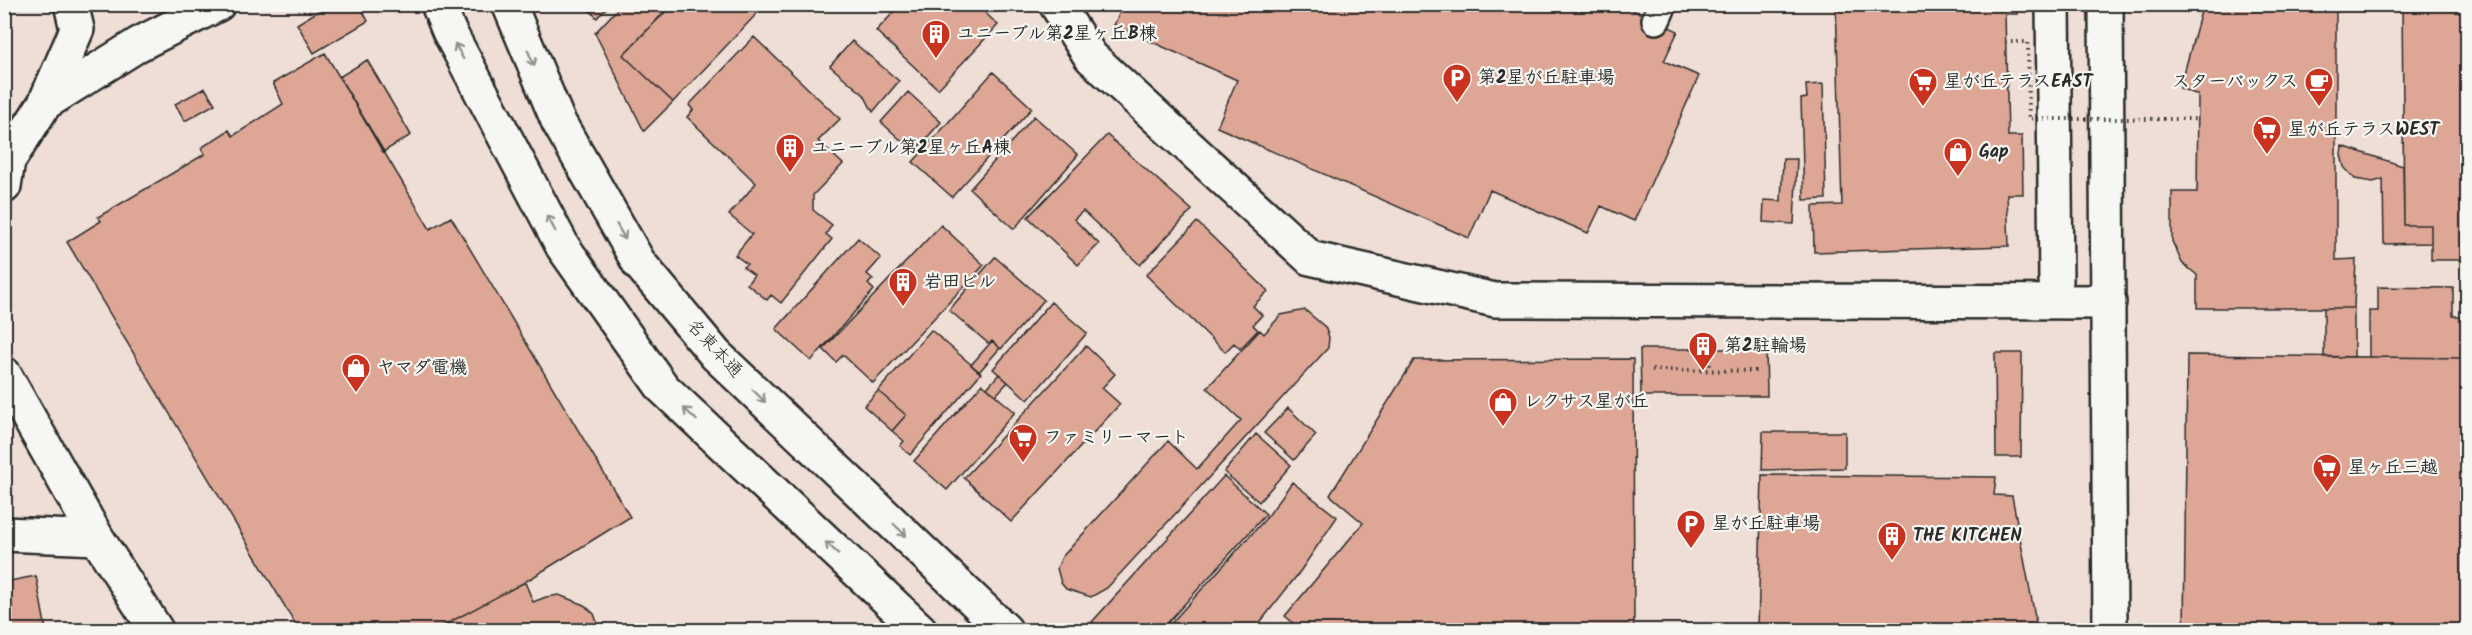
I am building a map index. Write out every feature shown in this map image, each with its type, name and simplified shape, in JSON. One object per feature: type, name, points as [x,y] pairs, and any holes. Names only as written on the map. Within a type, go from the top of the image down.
[{"type":"street","points":[[4,186],[8,162],[45,103],[77,29],[71,4]]},
{"type":"street","points":[[45,103],[139,44],[218,4]]},
{"type":"street","points":[[438,4],[449,31],[563,247],[663,388],[921,630]]},
{"type":"street","name":"名東本通","points":[[509,4],[558,121],[639,263],[716,355],[1005,630]]},
{"type":"street","points":[[1056,4],[1091,57],[1310,258],[1495,300],[2109,302]]},
{"type":"street","points":[[2053,4],[2056,281]]},
{"type":"street","points":[[2106,4],[2110,630]]},
{"type":"street","points":[[4,374],[97,538],[156,630]]},
{"type":"street","points":[[4,534],[97,538]]},
{"type":"path","points":[[2005,42],[2028,42],[2029,119],[2198,119]]},
{"type":"path","points":[[1708,330],[1710,370]]},
{"type":"path","points":[[1652,369],[1760,371]]},
{"type":"building","points":[[330,4],[359,4],[368,21],[314,53],[297,24]]},
{"type":"building","points":[[584,4],[610,4],[597,18]]},
{"type":"building","points":[[622,4],[672,5],[623,55],[673,102],[644,131],[595,33]]},
{"type":"building","points":[[672,4],[766,4],[673,102],[623,55]]},
{"type":"building","name":"ユニーブル第2星ヶ丘B棟","points":[[884,4],[976,4],[998,25],[938,89],[876,31],[893,13]]},
{"type":"building","name":"第2星が丘駐車場","points":[[1124,4],[1620,4],[1678,31],[1664,61],[1699,76],[1634,221],[1601,206],[1588,233],[1490,190],[1469,238],[1217,127],[1237,80],[1114,25]]},
{"type":"building","name":"星が丘テラスEAST","points":[[1836,4],[2017,4],[2017,14],[2005,14],[2008,136],[2022,136],[2023,194],[2007,194],[2009,246],[1814,252],[1813,206],[1842,205]]},
{"type":"building","name":"星が丘テラスWEST","points":[[2203,4],[2336,4],[2336,260],[2356,259],[2354,308],[2197,308],[2197,275],[2182,263],[2172,241],[2172,192],[2197,192],[2198,95],[2180,88]]},
{"type":"building","points":[[2402,4],[2468,4],[2468,260],[2431,260],[2431,225],[2404,225]]},
{"type":"building","name":"ユニーブル第2星ヶ丘A棟","points":[[754,37],[840,119],[818,141],[843,164],[813,195],[813,210],[832,225],[826,234],[832,239],[781,303],[771,295],[767,300],[747,284],[754,275],[743,267],[747,264],[735,255],[752,234],[729,215],[756,183],[687,117],[693,110],[689,105]]},
{"type":"building","points":[[852,41],[899,81],[873,112],[864,95],[830,66]]},
{"type":"building","name":"ヤマダ電機","points":[[325,53],[430,229],[451,217],[630,517],[525,582],[435,630],[299,630],[67,242],[101,221],[98,217],[205,154],[201,148],[229,130],[233,136],[283,104],[273,83]]},
{"type":"building","points":[[367,60],[411,135],[383,152],[339,77]]},
{"type":"building","points":[[993,72],[1032,108],[952,197],[913,162]]},
{"type":"building","points":[[1823,84],[1826,199],[1804,200],[1801,99],[1807,98],[1806,85]]},
{"type":"building","points":[[205,88],[215,104],[185,121],[175,104]]},
{"type":"building","points":[[908,92],[941,122],[914,152],[881,122]]},
{"type":"building","points":[[1034,116],[1078,155],[1014,229],[970,189]]},
{"type":"building","points":[[1107,135],[1192,210],[1140,265],[1083,211],[1074,219],[1099,244],[1078,265],[1028,217]]},
{"type":"building","points":[[2342,146],[2403,166],[2404,225],[2431,225],[2431,243],[2384,244],[2383,179],[2373,182],[2355,179],[2344,167],[2341,155]]},
{"type":"building","points":[[1783,159],[1797,159],[1794,224],[1763,222],[1764,200],[1781,201]]},
{"type":"building","points":[[1197,222],[1268,291],[1253,306],[1262,315],[1253,325],[1258,330],[1240,349],[1234,343],[1225,352],[1146,275]]},
{"type":"building","name":"岩田ビル","points":[[941,225],[984,265],[873,383],[843,355],[836,362],[823,349]]},
{"type":"building","points":[[858,238],[881,258],[867,274],[873,279],[868,284],[874,290],[811,361],[776,329]]},
{"type":"building","points":[[995,257],[1044,300],[1001,349],[992,341],[989,344],[949,310]]},
{"type":"building","points":[[2378,287],[2453,288],[2453,316],[2468,316],[2468,358],[2369,357],[2369,311],[2378,311]]},
{"type":"building","points":[[1051,302],[1087,333],[1028,400],[993,369]]},
{"type":"building","points":[[2324,308],[2354,308],[2354,357],[2324,357]]},
{"type":"building","points":[[1305,310],[1325,327],[1329,337],[1328,348],[1107,588],[1091,597],[1066,589],[1061,583],[1057,568],[1062,557],[1168,441],[1197,469],[1241,420],[1207,388],[1260,330],[1264,334],[1281,315]]},
{"type":"building","points":[[931,330],[981,373],[910,455],[900,446],[904,441],[892,431],[906,415],[878,391]]},
{"type":"building","points":[[992,341],[1000,348],[979,372],[971,365]]},
{"type":"building","points":[[1086,346],[1115,374],[1102,388],[1120,404],[1011,522],[964,478]]},
{"type":"building","name":"第2駐輪場","points":[[1640,349],[1766,349],[1767,396],[1641,396]]},
{"type":"building","points":[[1995,353],[2022,353],[2021,457],[1996,457]]},
{"type":"building","name":"星ヶ丘三越","points":[[2187,355],[2468,358],[2468,630],[2184,630]]},
{"type":"building","name":"レクサス星が丘","points":[[1633,359],[1634,630],[1302,630],[1285,616],[1363,523],[1330,495],[1414,360]]},
{"type":"building","points":[[999,374],[1008,382],[996,395],[987,388]]},
{"type":"building","points":[[982,384],[1015,412],[947,490],[914,461]]},
{"type":"building","points":[[878,391],[906,415],[892,431],[864,406]]},
{"type":"building","points":[[1288,408],[1316,435],[1294,460],[1264,433]]},
{"type":"building","points":[[1763,432],[1845,432],[1845,468],[1762,470]]},
{"type":"building","points":[[1256,434],[1291,465],[1259,502],[1224,472]]},
{"type":"building","name":"THE KITCHEN","points":[[1762,475],[1996,477],[1994,495],[2012,496],[2037,627],[2006,630],[1758,630]]},
{"type":"building","points":[[1224,476],[1266,514],[1161,630],[1102,630],[1092,622]]},
{"type":"building","points":[[1292,482],[1337,517],[1299,573],[1254,630],[1165,630],[1268,516]]},
{"type":"building","points":[[36,576],[46,630],[4,630],[4,582]]},
{"type":"building","points":[[525,582],[533,602],[559,595],[584,605],[594,614],[600,630],[435,630]]},
{"type":"place","name":"ユニーブル第2星ヶ丘B棟","points":[[936,60]]},
{"type":"place","name":"第2星が丘駐車場","points":[[1457,104]]},
{"type":"place","name":"星が丘テラスEAST","points":[[1923,108]]},
{"type":"place","name":"スターバックス","points":[[2319,108]]},
{"type":"place","name":"星が丘テラスWEST","points":[[2267,156]]},
{"type":"place","name":"ユニーブル第2星ヶ丘A棟","points":[[790,174]]},
{"type":"place","name":"Gap","points":[[1958,178]]},
{"type":"place","name":"岩田ビル","points":[[903,308]]},
{"type":"place","name":"第2駐輪場","points":[[1703,372]]},
{"type":"place","name":"ヤマダ電機","points":[[356,394]]},
{"type":"place","name":"レクサス星が丘","points":[[1503,428]]},
{"type":"place","name":"ファミリーマート","points":[[1023,464]]},
{"type":"place","name":"星ヶ丘三越","points":[[2327,494]]},
{"type":"place","name":"星が丘駐車場","points":[[1691,550]]},
{"type":"place","name":"THE KITCHEN","points":[[1892,562]]}]
